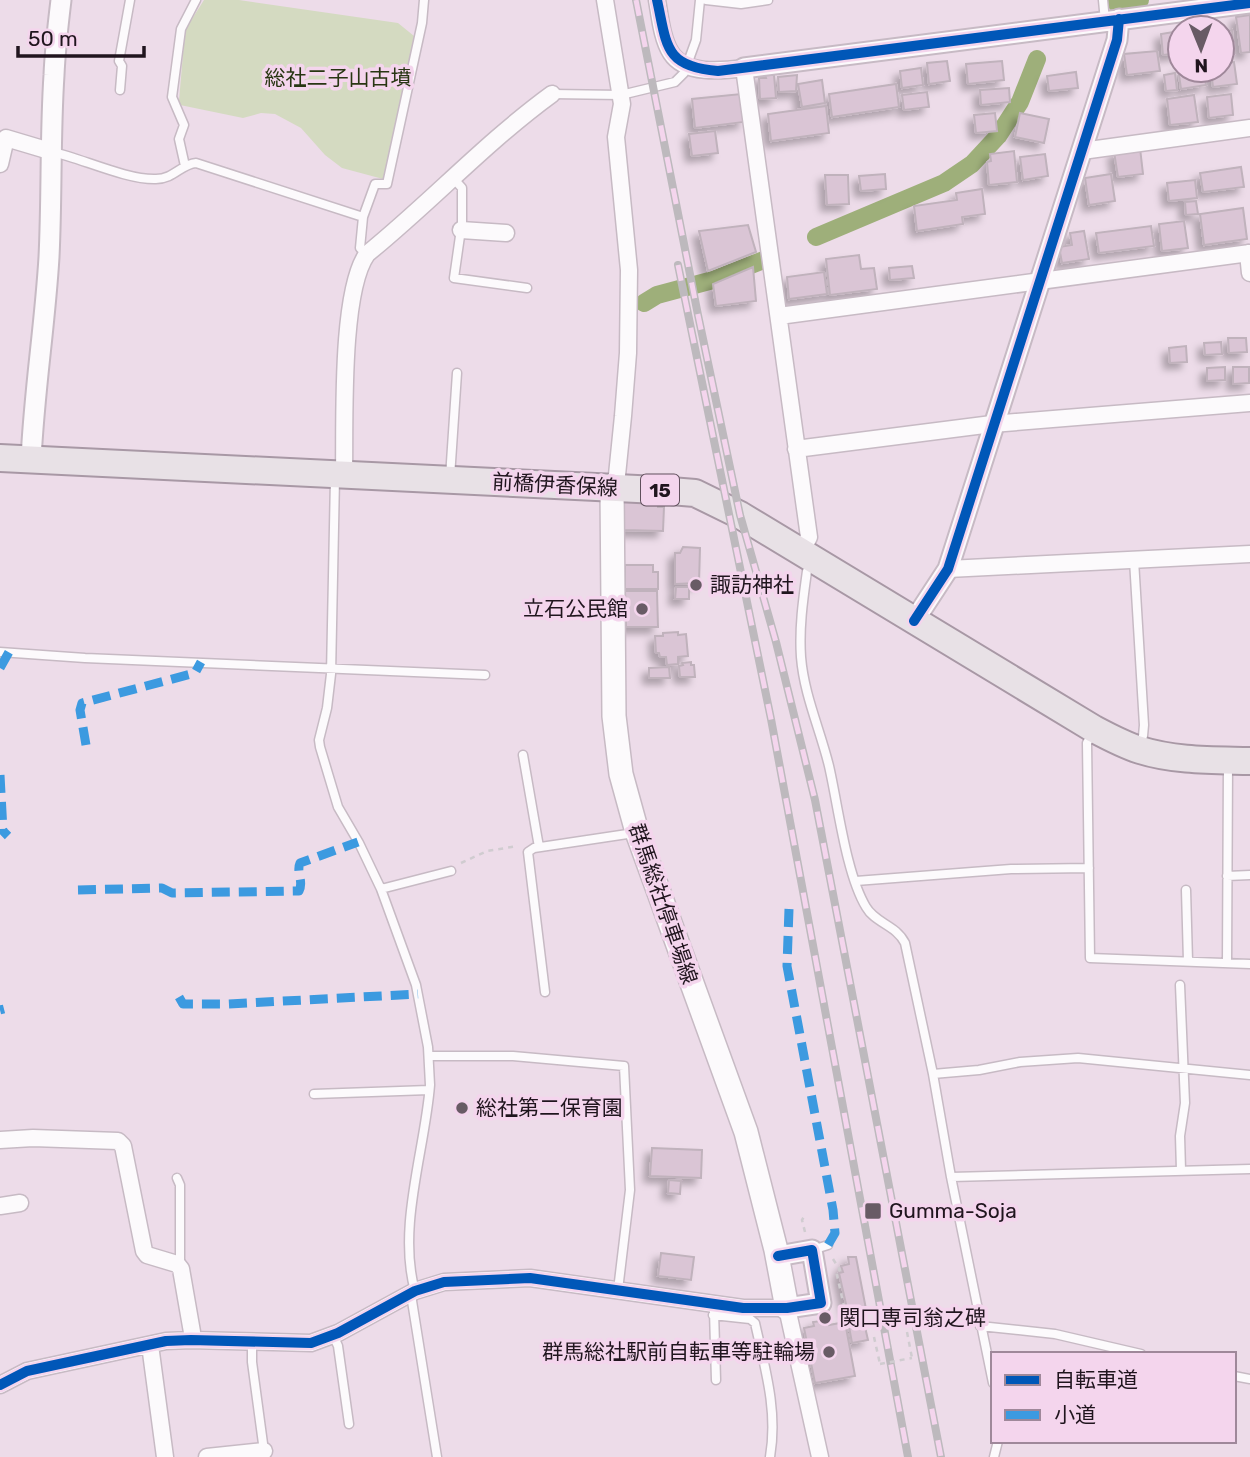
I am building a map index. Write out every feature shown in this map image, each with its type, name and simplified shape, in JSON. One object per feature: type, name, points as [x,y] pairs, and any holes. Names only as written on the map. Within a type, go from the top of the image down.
[{"type":"main road","name":"前橋伊香保線","points":[[0,458],[695,494],[726,506],[1094,729],[1138,749],[1171,757],[1239,761]]},
{"type":"main road","name":"群馬総社停車場線","points":[[612,488],[614,716],[621,774],[637,832],[746,1132],[778,1256],[787,1308]]},
{"type":"street","points":[[31,460],[33,410],[46,307],[54,76],[61,0]]},
{"type":"street","points":[[605,0],[621,95],[622,111],[616,137],[629,270],[628,353],[617,475],[612,488]]},
{"type":"street","points":[[657,0],[673,56],[687,65],[718,71],[1250,3]]},
{"type":"street","points":[[914,621],[948,569],[992,424],[1117,40],[1112,20]]},
{"type":"street","points":[[744,68],[808,537],[807,557]]},
{"type":"street","points":[[339,475],[352,302],[356,276],[367,254],[503,132],[552,94]]},
{"type":"street","points":[[1082,150],[1250,128]]},
{"type":"street","points":[[0,164],[3,137],[53,152]]},
{"type":"street","points":[[461,230],[506,233]]},
{"type":"street","points":[[779,316],[1249,253],[1250,273]]},
{"type":"street","points":[[796,449],[992,424],[1250,403]]},
{"type":"street","points":[[948,569],[1250,554]]},
{"type":"street","points":[[0,1140],[33,1138],[118,1141],[122,1146],[144,1251],[147,1255],[177,1264],[183,1281],[191,1340]]},
{"type":"street","points":[[0,1206],[20,1203]]},
{"type":"street","points":[[0,1385],[27,1371],[150,1345],[191,1340],[304,1344],[333,1335],[412,1292],[444,1282],[530,1278],[618,1290],[714,1310],[787,1308],[821,1303],[820,1247],[778,1256]]},
{"type":"street","points":[[787,1308],[820,1457]]},
{"type":"street","points":[[150,1345],[165,1457]]},
{"type":"street","points":[[207,1457],[264,1451]]},
{"type":"lane","points":[[120,90],[122,66],[119,61],[130,0]]},
{"type":"lane","points":[[185,166],[179,139],[184,125],[172,97],[181,29],[196,0]]},
{"type":"lane","points":[[367,254],[360,248],[363,217],[375,184],[387,184],[422,23],[424,0]]},
{"type":"lane","points":[[552,94],[621,95],[672,83],[680,78],[696,40],[700,0]]},
{"type":"lane","points":[[706,0],[724,4],[768,0]]},
{"type":"lane","points":[[1103,0],[1112,20]]},
{"type":"lane","points":[[53,152],[143,178],[168,177],[185,166],[196,163],[363,217]]},
{"type":"lane","points":[[453,178],[462,188],[461,230],[454,278],[527,288]]},
{"type":"lane","points":[[450,480],[457,373]]},
{"type":"lane","points":[[339,475],[331,668],[327,708],[319,740],[343,818],[381,889],[418,994],[429,1056],[429,1090],[412,1211],[410,1270],[412,1301],[437,1457]]},
{"type":"lane","points":[[807,557],[801,612],[801,657],[810,707],[828,763],[856,881],[869,911],[896,930],[905,943],[991,1374]]},
{"type":"lane","points":[[1134,560],[1144,725],[1138,749]]},
{"type":"lane","points":[[0,652],[485,675]]},
{"type":"lane","points":[[1094,729],[1087,743],[1090,958],[1250,964]]},
{"type":"lane","points":[[523,755],[534,848],[528,857],[545,992]]},
{"type":"lane","points":[[1227,963],[1227,876],[1239,761]]},
{"type":"lane","points":[[534,848],[637,832]]},
{"type":"lane","points":[[856,881],[1011,869],[1089,868]]},
{"type":"lane","points":[[381,889],[451,871]]},
{"type":"lane","points":[[1227,876],[1250,875]]},
{"type":"lane","points":[[1186,890],[1188,961]]},
{"type":"lane","points":[[1180,985],[1185,1103],[1180,1136],[1181,1170]]},
{"type":"lane","points":[[429,1056],[513,1056],[624,1066],[630,1189],[618,1290]]},
{"type":"lane","points":[[933,1074],[979,1070],[1020,1062],[1078,1058],[1250,1075]]},
{"type":"lane","points":[[314,1094],[429,1090]]},
{"type":"lane","points":[[951,1177],[1250,1169]]},
{"type":"lane","points":[[177,1178],[180,1185],[180,1261],[177,1264]]},
{"type":"lane","points":[[716,1380],[714,1310],[750,1319],[755,1323],[772,1400],[774,1432],[771,1457]]},
{"type":"lane","points":[[980,1326],[1055,1334],[1132,1352]]},
{"type":"lane","points":[[333,1335],[338,1346],[349,1424]]},
{"type":"lane","points":[[252,1342],[252,1362],[264,1451]]},
{"type":"path","points":[[451,871],[453,866],[488,851],[526,845],[534,848]]},
{"type":"path","points":[[874,1338],[880,1364],[912,1358],[907,1332]]},
{"type":"green space","name":"総社二子山古墳","points":[[204,0],[239,0],[398,23],[414,36],[383,179],[342,168],[325,155],[301,128],[275,114],[261,113],[243,118],[180,105],[185,30]]},
{"type":"building","points":[[1250,15],[1250,52],[1241,53],[1236,17]]},
{"type":"building","points":[[1166,33],[1166,55],[1163,55],[1161,34]]},
{"type":"building","points":[[1157,51],[1160,71],[1127,75],[1124,54]]},
{"type":"building","points":[[947,61],[950,81],[929,84],[927,63]]},
{"type":"building","points":[[1002,61],[1004,80],[968,84],[966,64]]},
{"type":"building","points":[[921,68],[923,85],[902,88],[900,71]]},
{"type":"building","points":[[1076,72],[1078,88],[1049,91],[1047,76]]},
{"type":"building","points":[[765,75],[774,75],[776,98],[760,99],[759,78],[766,78]]},
{"type":"building","points":[[797,75],[796,91],[779,92],[778,77]]},
{"type":"building","points":[[1164,75],[1166,84],[1176,84],[1177,90],[1166,91]]},
{"type":"building","points":[[1236,77],[1237,84],[1213,87],[1213,84],[1236,84]]},
{"type":"building","points":[[822,80],[825,103],[802,107],[798,84]]},
{"type":"building","points":[[896,84],[899,107],[832,117],[829,94]]},
{"type":"building","points":[[1180,84],[1206,84],[1206,85],[1181,89]]},
{"type":"building","points":[[1009,88],[1010,102],[981,105],[980,90]]},
{"type":"building","points":[[927,92],[929,107],[904,110],[902,95]]},
{"type":"building","points":[[741,94],[744,122],[695,128],[692,99]]},
{"type":"building","points":[[1231,94],[1233,115],[1209,118],[1207,97]]},
{"type":"building","points":[[1194,95],[1198,122],[1170,125],[1167,99]]},
{"type":"building","points":[[826,106],[829,133],[771,141],[768,114]]},
{"type":"building","points":[[995,113],[997,131],[976,133],[974,115]]},
{"type":"building","points":[[1020,113],[1049,119],[1044,143],[1015,137]]},
{"type":"building","points":[[715,131],[718,153],[692,156],[689,134]]},
{"type":"building","points":[[1140,148],[1143,174],[1118,177],[1114,152]]},
{"type":"building","points":[[1014,151],[1017,182],[989,185],[987,162],[991,161],[990,154]]},
{"type":"building","points":[[1045,154],[1048,176],[1023,180],[1020,157]]},
{"type":"building","points":[[1241,167],[1244,187],[1203,192],[1200,173]]},
{"type":"building","points":[[885,174],[886,189],[861,191],[859,176]]},
{"type":"building","points":[[1111,174],[1115,201],[1089,205],[1085,178]]},
{"type":"building","points":[[825,175],[848,175],[849,204],[827,205]]},
{"type":"building","points":[[1195,180],[1197,198],[1169,201],[1167,183]]},
{"type":"building","points":[[982,189],[985,214],[962,217],[963,224],[917,231],[914,206],[957,200],[956,193]]},
{"type":"building","points":[[1196,201],[1198,214],[1186,215],[1185,202]]},
{"type":"building","points":[[1243,208],[1247,239],[1204,245],[1200,214]]},
{"type":"building","points":[[1184,221],[1188,248],[1162,251],[1159,224]]},
{"type":"building","points":[[748,225],[756,252],[708,271],[699,231]]},
{"type":"building","points":[[1151,226],[1154,246],[1099,253],[1096,233]]},
{"type":"building","points":[[1084,231],[1089,259],[1062,263],[1059,247],[1072,245],[1070,233]]},
{"type":"building","points":[[859,255],[861,269],[874,268],[877,289],[830,295],[826,259]]},
{"type":"building","points":[[912,266],[914,278],[890,280],[889,268]]},
{"type":"building","points":[[753,267],[756,301],[716,306],[713,284]]},
{"type":"building","points":[[824,272],[827,294],[789,299],[787,277]]},
{"type":"building","points":[[1228,338],[1246,338],[1247,352],[1229,353]]},
{"type":"building","points":[[1221,342],[1222,354],[1205,355],[1204,343]]},
{"type":"building","points":[[1186,346],[1187,362],[1170,363],[1169,348]]},
{"type":"building","points":[[1225,367],[1225,380],[1207,381],[1207,368]]},
{"type":"building","points":[[1233,367],[1249,367],[1249,383],[1233,384]]},
{"type":"building","points":[[622,496],[658,496],[658,507],[664,507],[663,531],[624,530]]},
{"type":"building","points":[[683,547],[700,548],[699,583],[675,584],[675,553],[680,553]]},
{"type":"building","points":[[625,565],[653,565],[653,572],[658,572],[658,589],[625,589]]},
{"type":"building","points":[[676,587],[689,587],[689,599],[675,599]]},
{"type":"building","name":"立石公民館","points":[[625,591],[657,591],[658,627],[626,627]]},
{"type":"building","points":[[678,632],[678,635],[686,634],[688,656],[678,657],[678,664],[667,665],[666,657],[660,657],[659,653],[656,653],[655,636]]},
{"type":"building","points":[[691,662],[691,665],[694,665],[695,677],[680,677],[679,666]]},
{"type":"building","points":[[669,667],[670,678],[649,678],[649,668]]},
{"type":"building","points":[[652,1148],[702,1150],[701,1178],[650,1176]]},
{"type":"building","points":[[669,1180],[681,1181],[680,1194],[668,1193]]},
{"type":"building","points":[[661,1253],[694,1257],[691,1280],[658,1276]]},
{"type":"building","points":[[848,1257],[856,1257],[866,1309],[848,1313],[839,1273],[843,1272],[841,1266],[849,1264]]},
{"type":"building","points":[[863,1318],[868,1340],[852,1343],[848,1321]]},
{"type":"building","name":"群馬総社駅前自転車等駐輪場","points":[[828,1320],[829,1325],[845,1322],[855,1376],[815,1383],[804,1328],[814,1326],[813,1322]]},
{"type":"waterway","points":[[1116,3],[1140,0]]},
{"type":"waterway","points":[[816,237],[944,183],[972,164],[998,136],[1020,102],[1037,59]]},
{"type":"waterway","points":[[644,303],[657,295],[713,280],[766,259]]},
{"type":"railway","points":[[636,0],[740,515],[776,642],[815,800],[941,1457]]},
{"type":"railway","points":[[678,265],[771,719],[908,1457]]},
{"type":"marked path","points":[[0,668],[9,652]]},
{"type":"marked path","points":[[86,745],[80,710],[82,703],[195,673],[201,662]]},
{"type":"marked path","points":[[0,775],[3,831],[8,836]]},
{"type":"marked path","points":[[78,890],[162,888],[172,893],[299,891],[300,863],[358,842]]},
{"type":"marked path","points":[[789,909],[787,966],[833,1210],[835,1233],[828,1245]]},
{"type":"marked path","points":[[179,997],[183,1004],[227,1004],[418,994]]},
{"type":"marked path","points":[[0,1010],[4,1009]]},
{"type":"cycle path","points":[[657,0],[666,41],[671,51],[687,65],[718,71],[1250,3]]},
{"type":"cycle path","points":[[914,621],[948,569],[1117,40],[1119,19]]},
{"type":"cycle path","points":[[0,1385],[27,1371],[166,1341],[311,1343],[338,1333],[415,1291],[444,1282],[530,1278],[743,1308],[787,1308],[821,1303],[812,1250],[778,1256]]},
{"type":"place","name":"諏訪神社","points":[[696,585]]},
{"type":"place","name":"立石公民館","points":[[642,609]]},
{"type":"place","name":"総社第二保育園","points":[[462,1108]]},
{"type":"place","name":"Gumma-Soja","points":[[873,1211]]},
{"type":"place","name":"関口専司翁之碑","points":[[825,1318]]},
{"type":"place","name":"群馬総社駅前自転車等駐輪場","points":[[829,1352]]}]
